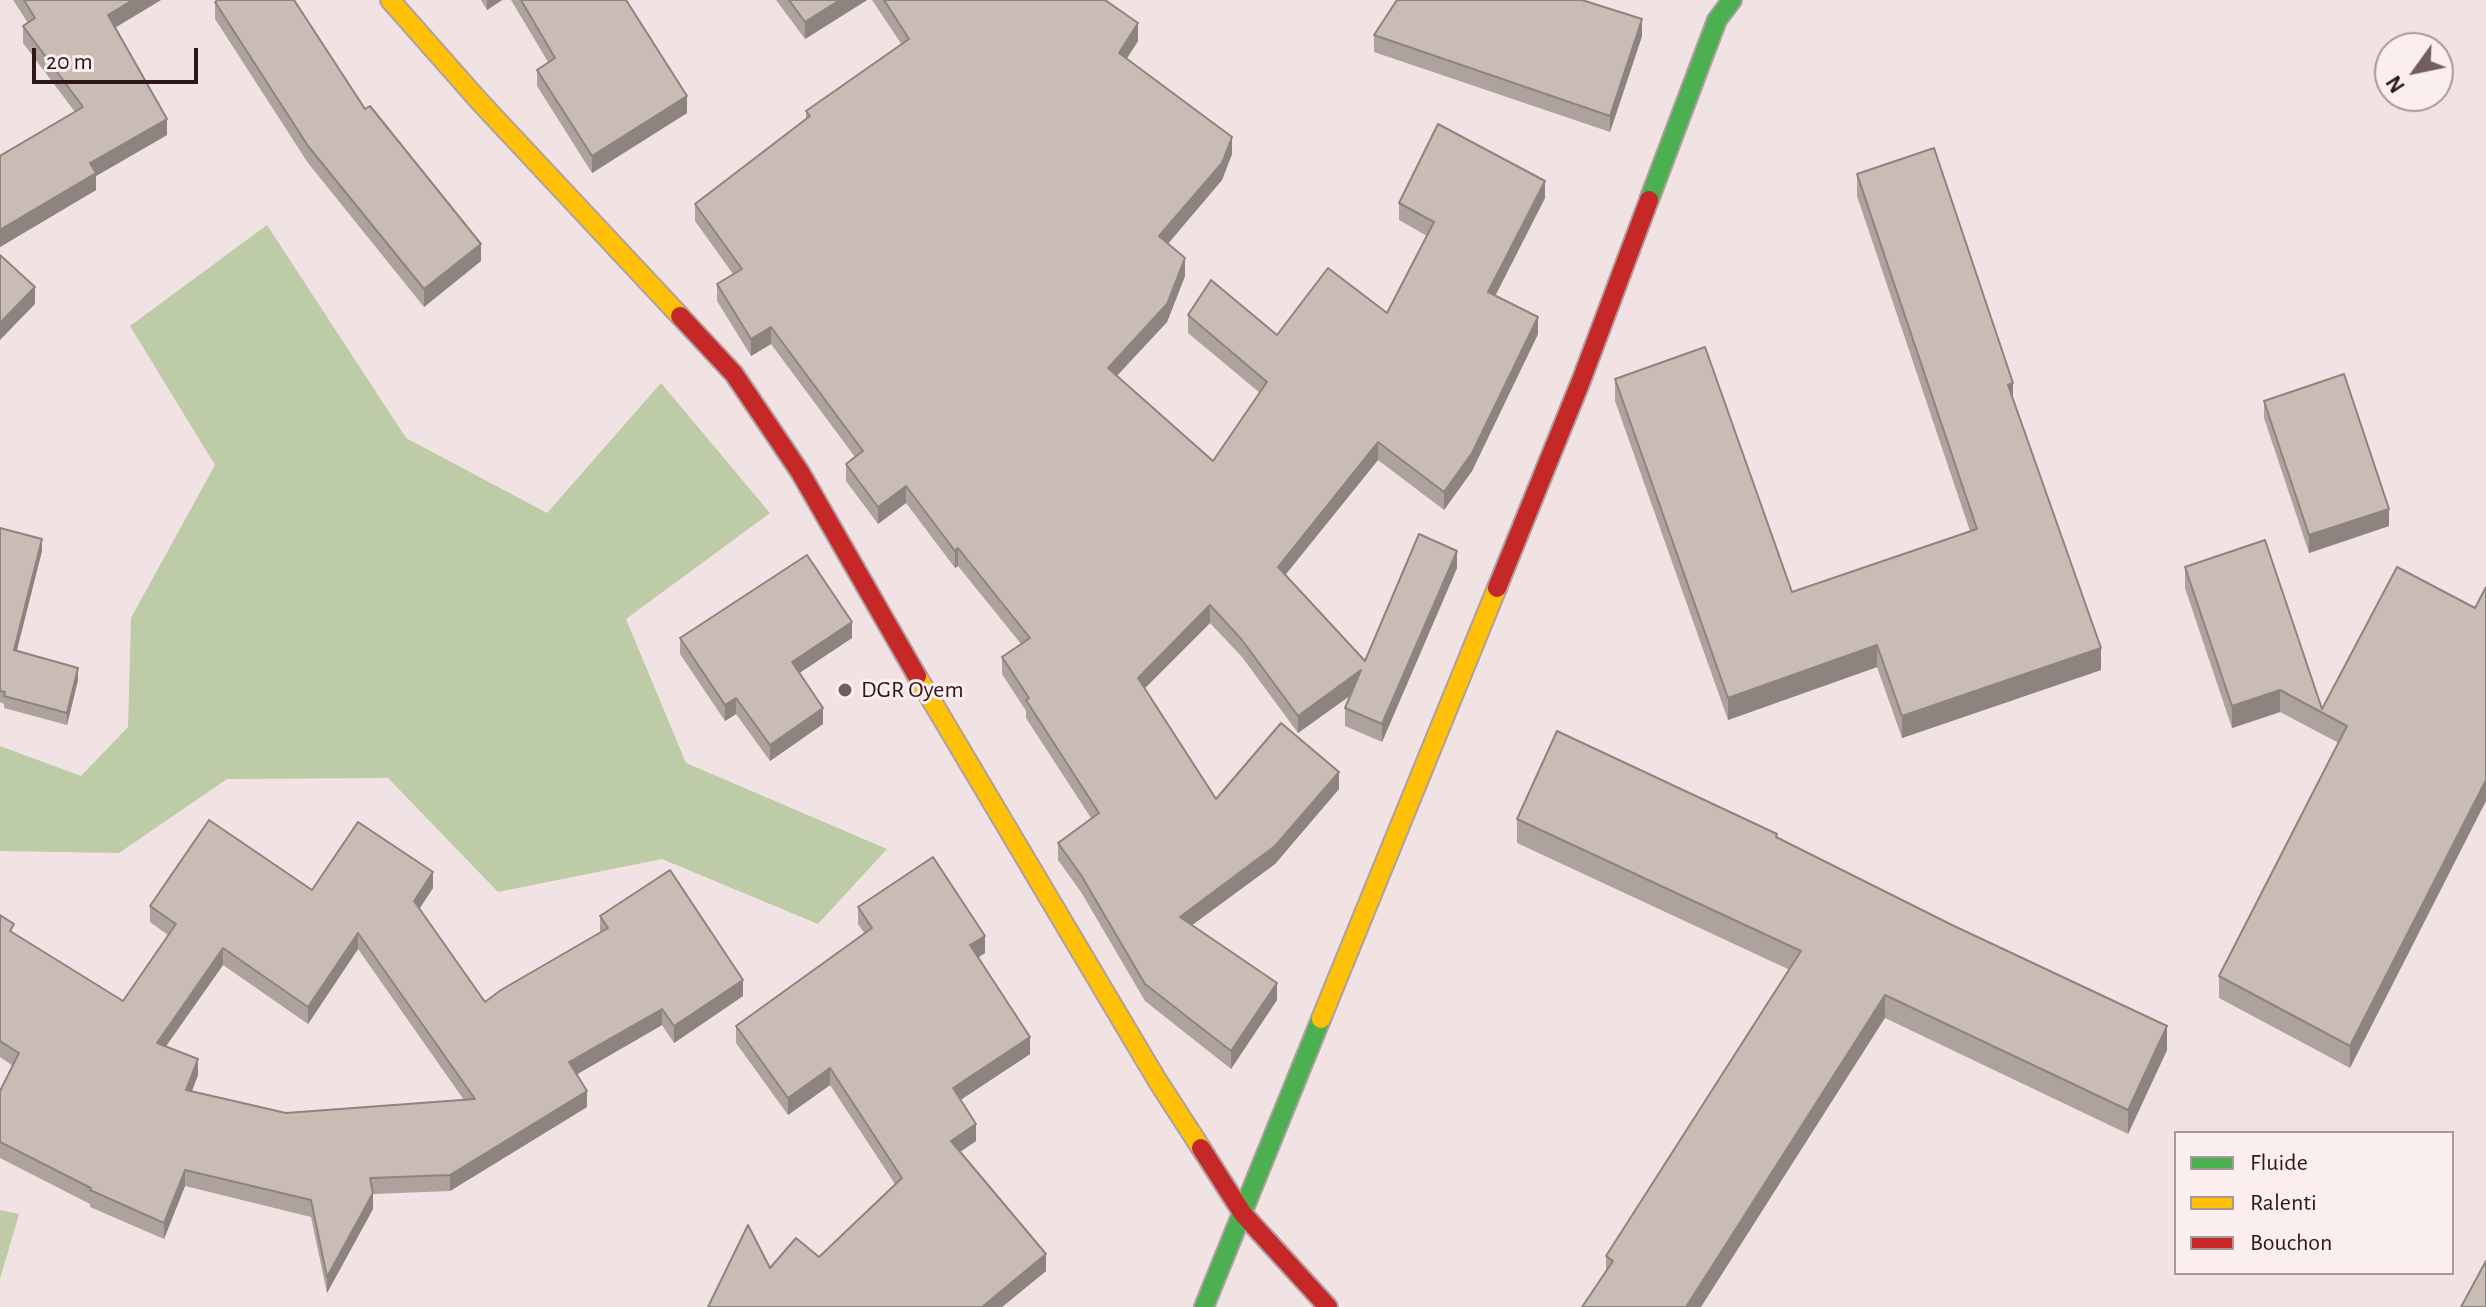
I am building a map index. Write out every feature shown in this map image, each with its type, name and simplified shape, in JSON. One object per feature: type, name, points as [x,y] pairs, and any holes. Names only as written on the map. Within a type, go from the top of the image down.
[{"type":"street","points":[[390,0],[480,102],[734,374],[800,472],[911,667],[1157,1080],[1243,1214],[1328,1307]]},
{"type":"street","points":[[1716,0],[1717,20]]},
{"type":"street","points":[[1204,1307],[1581,381],[1717,20],[1732,0]]},
{"type":"green space","points":[[267,225],[406,438],[547,513],[661,383],[770,513],[626,619],[686,763],[887,849],[818,924],[662,859],[498,892],[388,778],[227,779],[119,853],[0,851],[0,746],[81,776],[128,727],[131,618],[215,465],[130,326]]},
{"type":"green space","points":[[0,1210],[19,1214],[0,1279]]},
{"type":"building","points":[[24,0],[133,0],[108,15],[167,119],[90,163],[96,173],[0,230],[0,156],[83,107],[23,26],[35,18]]},
{"type":"building","points":[[294,0],[365,109],[370,106],[481,244],[424,289],[308,146],[215,2]]},
{"type":"building","points":[[521,0],[626,0],[687,96],[592,156],[537,70],[555,58]]},
{"type":"building","points":[[789,0],[840,0],[805,22]]},
{"type":"building","points":[[884,0],[1105,0],[1138,23],[1119,53],[1232,137],[1222,163],[1159,236],[1185,258],[1167,304],[1108,368],[1213,461],[1267,382],[1188,315],[1211,280],[1277,335],[1328,268],[1387,313],[1434,222],[1399,203],[1438,124],[1545,181],[1488,292],[1538,317],[1472,453],[1444,492],[1378,442],[1278,567],[1365,661],[1419,534],[1457,551],[1382,724],[1345,708],[1361,670],[1298,716],[1242,640],[1210,605],[1138,678],[1216,799],[1281,723],[1339,772],[1275,846],[1180,917],[1277,983],[1231,1051],[1145,984],[1081,875],[1058,843],[1099,813],[1002,657],[1030,638],[958,548],[955,551],[906,486],[878,507],[846,464],[863,451],[771,327],[751,339],[717,284],[742,269],[695,204],[810,116],[806,111],[909,39]]},
{"type":"building","points":[[1397,0],[1582,0],[1642,19],[1610,116],[1374,35]]},
{"type":"building","points":[[1934,148],[2013,383],[2008,385],[2101,648],[1902,716],[1877,645],[1728,698],[1615,379],[1705,347],[1792,592],[1977,529],[1857,174]]},
{"type":"building","points":[[0,255],[35,287],[0,323]]},
{"type":"building","points":[[2344,374],[2389,509],[2309,535],[2264,401]]},
{"type":"building","points":[[0,528],[42,539],[14,650],[78,668],[67,713],[4,696],[5,692],[0,691]]},
{"type":"building","points":[[2265,540],[2322,709],[2397,567],[2475,608],[2486,587],[2486,780],[2350,1046],[2219,976],[2347,726],[2280,690],[2232,706],[2185,567]]},
{"type":"building","points":[[807,555],[852,622],[792,662],[823,708],[770,745],[736,698],[725,705],[680,638]]},
{"type":"building","points":[[1557,731],[1777,834],[1776,837],[1952,925],[2167,1026],[2128,1110],[1885,995],[1686,1307],[1582,1307],[1613,1261],[1606,1256],[1801,951],[1517,819]]},
{"type":"building","points":[[209,820],[312,890],[358,822],[433,872],[414,901],[485,1002],[608,928],[600,916],[670,870],[743,980],[674,1026],[662,1009],[569,1062],[587,1091],[450,1175],[370,1178],[373,1193],[327,1277],[311,1200],[185,1170],[164,1223],[90,1190],[0,1142],[0,1091],[19,1053],[0,1041],[0,915],[14,924],[10,931],[123,1001],[176,924],[150,906]],"holes":[[[358,933],[475,1099],[286,1113],[186,1090],[198,1059],[157,1043],[223,948],[308,1007]]]},
{"type":"building","points":[[933,857],[985,936],[970,945],[1030,1037],[953,1088],[976,1124],[951,1141],[1046,1254],[982,1307],[708,1307],[748,1225],[770,1268],[796,1238],[819,1257],[902,1178],[830,1068],[788,1098],[736,1026],[872,928],[858,907]]},
{"type":"building","points":[[2486,1261],[2486,1307],[2461,1307]]},
{"type":"traffic: fast","points":[[1649,200],[1717,20],[1732,0]]},
{"type":"traffic: fast","points":[[1204,1307],[1321,1019]]},
{"type":"traffic: slow","points":[[390,0],[480,102],[680,316]]},
{"type":"traffic: slow","points":[[1321,1019],[1497,588]]},
{"type":"traffic: slow","points":[[917,676],[1157,1080],[1201,1148]]},
{"type":"traffic: jam","points":[[1497,588],[1581,381],[1649,200]]},
{"type":"traffic: jam","points":[[680,316],[734,374],[800,472],[917,676]]},
{"type":"traffic: jam","points":[[1201,1148],[1243,1214],[1328,1307]]},
{"type":"place","name":"DGR Oyem","points":[[845,690]]}]
